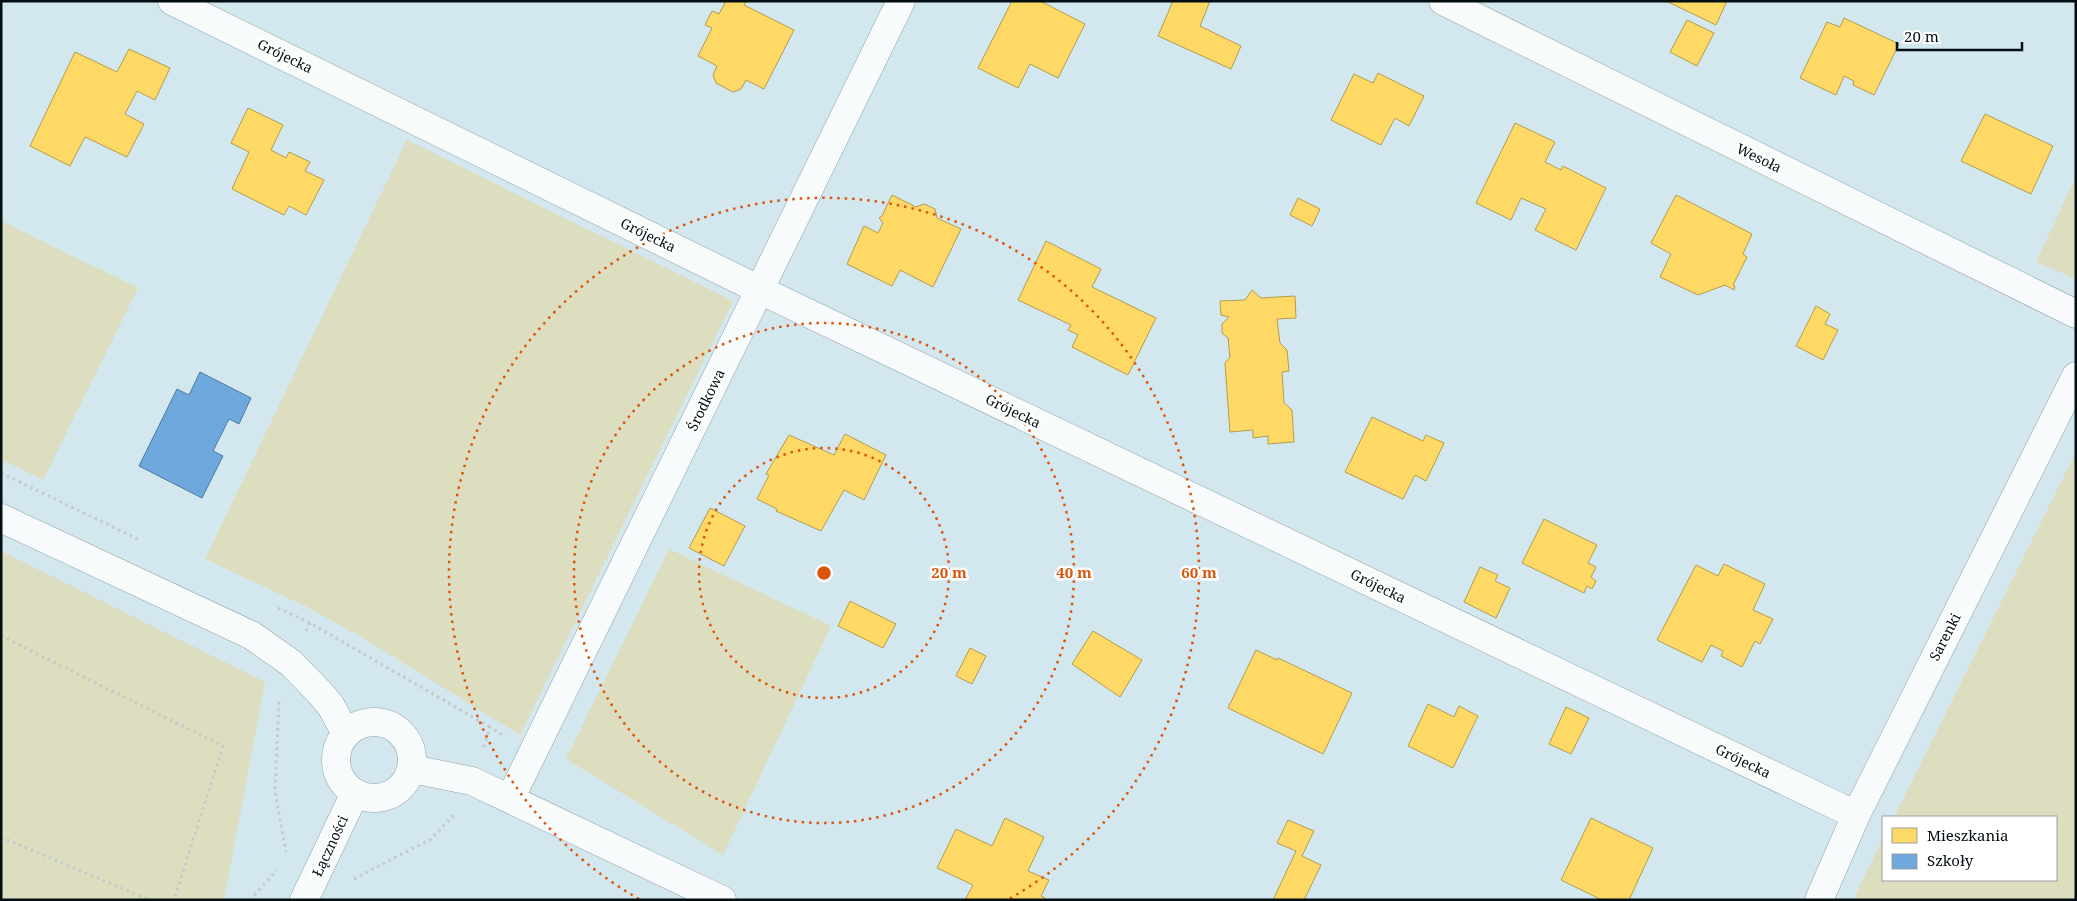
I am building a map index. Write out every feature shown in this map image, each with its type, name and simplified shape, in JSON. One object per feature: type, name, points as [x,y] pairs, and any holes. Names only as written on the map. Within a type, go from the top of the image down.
[{"type":"street","name":"Grójecka","points":[[172,1],[760,290],[1856,815]]},
{"type":"street","name":"Środkowa","points":[[510,799],[901,1]]},
{"type":"street","name":"Wesoła","points":[[1443,1],[2076,314]]},
{"type":"street","name":"Sarenki","points":[[1818,900],[1856,815],[2076,376]]},
{"type":"street","points":[[1,518],[251,635],[290,663],[331,706],[346,734]]},
{"type":"street","points":[[383,722],[400,732],[411,749],[412,770],[403,785],[389,795],[372,798],[355,793],[343,781],[336,766],[337,749],[346,734],[362,723],[383,722]]},
{"type":"street","points":[[412,770],[472,781],[722,900]]},
{"type":"street","name":"Łączności","points":[[304,900],[355,793]]},
{"type":"path","points":[[1,636],[223,746],[174,900]]},
{"type":"path","points":[[287,858],[275,792],[280,693],[290,663]]},
{"type":"path","points":[[482,754],[490,727],[504,736]]},
{"type":"path","points":[[349,882],[431,839],[461,807]]},
{"type":"path","points":[[1,837],[149,900]]},
{"type":"path","points":[[250,900],[281,865]]},
{"type":"green space","points":[[407,140],[733,301],[520,735],[366,640],[309,608],[205,559]]},
{"type":"green space","points":[[2076,177],[2076,279],[2036,262]]},
{"type":"green space","points":[[1,221],[138,288],[43,480],[1,459]]},
{"type":"green space","points":[[2076,452],[2076,900],[1853,900],[1882,840],[1882,881],[2057,881],[2057,816],[1894,816]]},
{"type":"green space","points":[[669,549],[831,626],[723,855],[566,759]]},
{"type":"green space","points":[[1,551],[265,682],[224,900],[1,900]]},
{"type":"building: Mieszkania","points":[[726,1],[746,1],[744,5],[794,30],[764,89],[746,80],[741,89],[733,92],[716,83],[713,75],[717,66],[698,56],[712,28],[705,25],[712,11],[719,14]]},
{"type":"building: Mieszkania","points":[[1012,1],[1040,1],[1085,24],[1058,78],[1030,64],[1018,88],[978,68]]},
{"type":"building: Mieszkania","points":[[1173,1],[1210,1],[1200,26],[1241,46],[1231,69],[1158,36]]},
{"type":"building: Mieszkania","points":[[1666,1],[1727,1],[1716,25]]},
{"type":"building: Mieszkania","points":[[1844,18],[1899,44],[1874,95],[1853,85],[1854,81],[1844,76],[1836,95],[1800,78],[1827,22],[1840,27]]},
{"type":"building: Mieszkania","points":[[1687,20],[1714,33],[1697,66],[1670,52]]},
{"type":"building: Mieszkania","points":[[129,49],[170,68],[155,100],[137,91],[125,114],[144,124],[127,157],[85,137],[70,166],[30,146],[75,52],[117,72]]},
{"type":"building: Mieszkania","points":[[1378,73],[1424,96],[1409,126],[1395,118],[1381,145],[1331,120],[1354,74],[1373,83]]},
{"type":"building: Mieszkania","points":[[248,108],[283,125],[271,150],[286,158],[289,152],[310,162],[305,171],[324,180],[306,215],[289,206],[284,215],[232,189],[249,152],[231,143]]},
{"type":"building: Mieszkania","points":[[1985,114],[2053,146],[2031,194],[1961,161]]},
{"type":"building: Mieszkania","points":[[1515,123],[1555,142],[1545,162],[1561,170],[1563,166],[1606,188],[1576,250],[1535,230],[1546,209],[1521,198],[1511,220],[1476,203]]},
{"type":"building: Mieszkania","points":[[892,195],[916,207],[924,204],[935,209],[937,218],[961,229],[933,287],[900,270],[892,286],[847,264],[864,226],[878,233],[883,223],[879,218],[882,216]]},
{"type":"building: Mieszkania","points":[[1676,195],[1752,234],[1743,254],[1747,257],[1733,285],[1735,286],[1734,290],[1725,285],[1698,295],[1660,277],[1671,254],[1651,243]]},
{"type":"building: Mieszkania","points":[[1298,198],[1320,209],[1312,226],[1290,215]]},
{"type":"building: Mieszkania","points":[[1046,241],[1101,269],[1092,287],[1156,318],[1128,375],[1072,347],[1078,335],[1068,330],[1071,325],[1018,300]]},
{"type":"building: Mieszkania","points":[[1252,290],[1261,298],[1295,296],[1296,318],[1277,319],[1280,343],[1287,350],[1289,371],[1282,372],[1284,403],[1292,410],[1294,442],[1268,444],[1268,436],[1253,438],[1253,430],[1230,432],[1225,363],[1230,357],[1228,338],[1222,333],[1222,324],[1229,317],[1221,315],[1220,301],[1245,300]]},
{"type":"building: Mieszkania","points":[[1816,306],[1830,314],[1825,324],[1838,330],[1823,360],[1796,346]]},
{"type":"building: Mieszkania","points":[[1372,417],[1423,441],[1426,435],[1444,443],[1426,481],[1415,475],[1403,499],[1345,472]]},
{"type":"building: Mieszkania","points":[[845,434],[886,455],[864,500],[844,490],[821,531],[776,511],[777,509],[757,499],[769,475],[766,474],[789,435],[834,455]]},
{"type":"building: Mieszkania","points":[[710,508],[745,526],[724,566],[689,548]]},
{"type":"building: Mieszkania","points":[[1544,519],[1597,545],[1588,563],[1596,567],[1591,577],[1596,581],[1592,589],[1587,586],[1584,593],[1522,563]]},
{"type":"building: Mieszkania","points":[[1724,564],[1765,584],[1753,610],[1773,619],[1760,644],[1755,641],[1742,667],[1721,656],[1723,651],[1711,645],[1702,662],[1657,640],[1696,565],[1718,576]]},
{"type":"building: Mieszkania","points":[[1480,567],[1498,575],[1495,581],[1510,588],[1496,618],[1464,602]]},
{"type":"building: Mieszkania","points":[[850,601],[896,624],[883,648],[838,626]]},
{"type":"building: Mieszkania","points":[[1093,631],[1142,660],[1120,697],[1072,664]]},
{"type":"building: Mieszkania","points":[[970,648],[986,656],[972,684],[956,676]]},
{"type":"building: Mieszkania","points":[[1256,650],[1277,660],[1278,658],[1352,693],[1323,754],[1228,708]]},
{"type":"building: Mieszkania","points":[[1428,704],[1454,717],[1459,706],[1478,716],[1453,768],[1408,746]]},
{"type":"building: Mieszkania","points":[[1566,707],[1589,718],[1571,754],[1549,744]]},
{"type":"building: Mieszkania","points":[[1005,818],[1044,837],[1028,871],[1049,880],[1041,896],[1045,898],[1044,900],[965,900],[973,885],[937,868],[956,829],[992,846]]},
{"type":"building: Mieszkania","points":[[1591,818],[1653,848],[1629,900],[1602,900],[1561,880]]},
{"type":"building: Mieszkania","points":[[1288,820],[1314,831],[1302,856],[1321,865],[1304,900],[1273,900],[1296,851],[1277,843]]},
{"type":"building: Szkoły","points":[[200,372],[251,398],[239,424],[229,419],[213,451],[223,456],[202,498],[139,466],[177,389],[189,395]]}]
